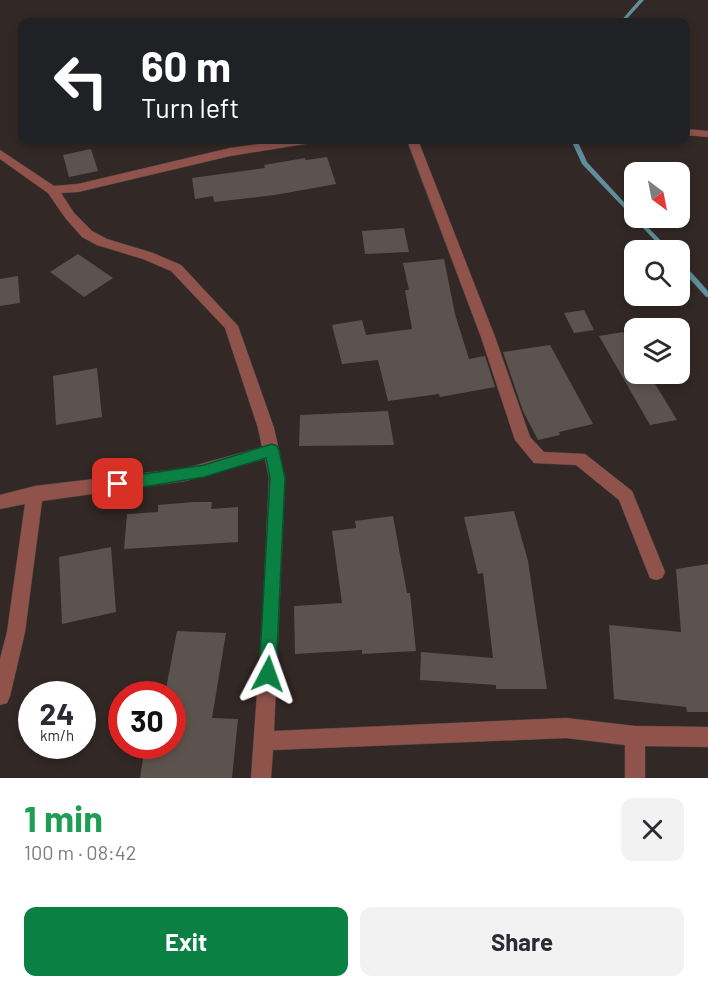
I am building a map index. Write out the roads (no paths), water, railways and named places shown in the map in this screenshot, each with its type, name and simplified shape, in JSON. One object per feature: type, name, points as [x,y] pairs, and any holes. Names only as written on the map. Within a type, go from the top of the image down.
[{"type":"street","points":[[690,132],[708,134]]},
{"type":"street","points":[[52,190],[78,188],[230,152],[284,144]]},
{"type":"street","points":[[414,144],[488,337],[523,440],[540,458],[579,459],[626,496],[656,572]]},
{"type":"street","points":[[0,154],[52,190],[70,216],[87,234],[102,242],[148,256],[176,268],[231,326],[272,450],[277,478],[272,608],[261,778]]},
{"type":"street","points":[[0,502],[35,493],[175,477],[204,471],[272,450]]},
{"type":"street","points":[[0,696],[16,632],[35,493]]},
{"type":"street","points":[[263,741],[566,728],[635,736],[708,737]]},
{"type":"street","points":[[635,736],[635,778]]},
{"type":"waterway","points":[[626,18],[642,0]]},
{"type":"waterway","points":[[576,144],[584,163],[624,205]]},
{"type":"waterway","points":[[646,228],[657,240]]},
{"type":"waterway","points":[[690,275],[708,295]]}]
